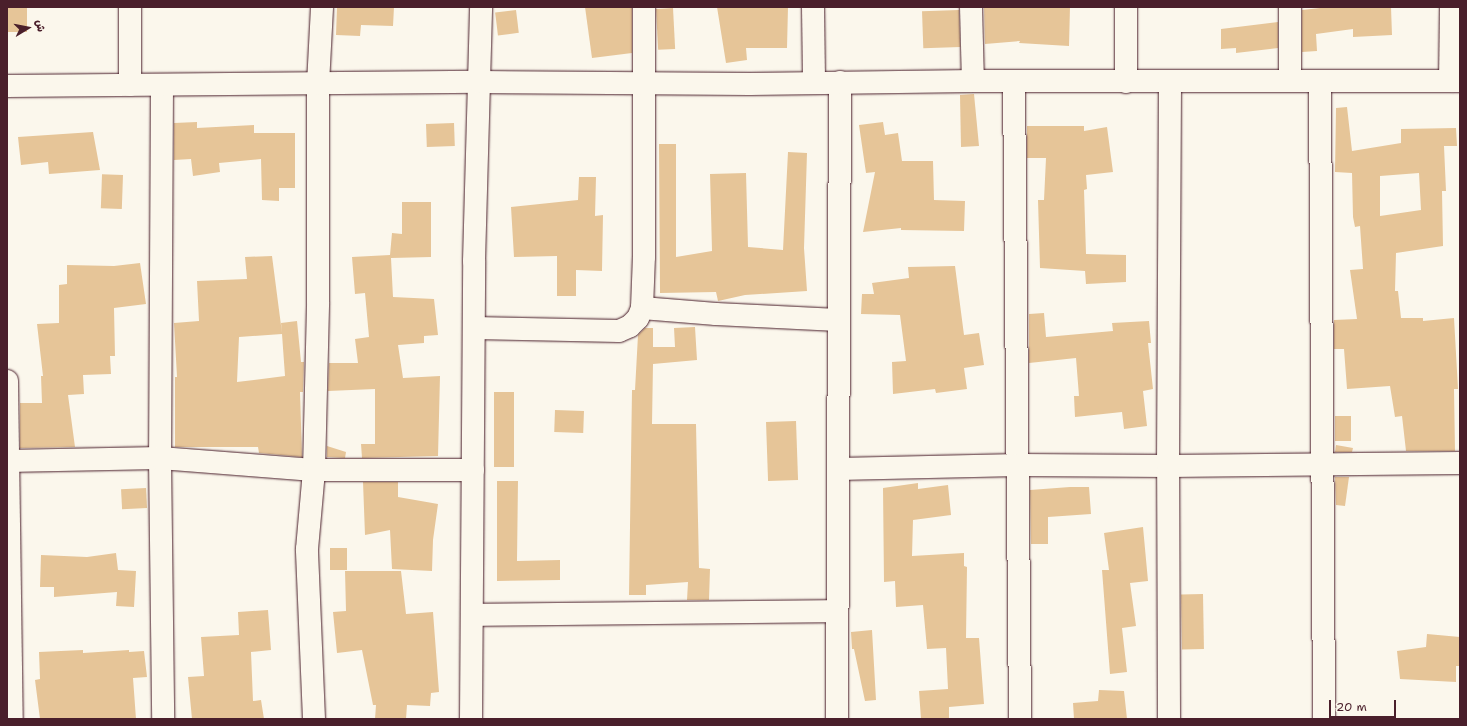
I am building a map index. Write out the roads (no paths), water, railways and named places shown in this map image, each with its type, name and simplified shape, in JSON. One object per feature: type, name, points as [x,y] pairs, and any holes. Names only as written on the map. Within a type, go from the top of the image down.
[{"type":"street","points":[[130,7],[130,85]]},
{"type":"street","points":[[314,719],[307,549],[314,470],[318,295],[318,84],[322,7]]},
{"type":"street","points":[[471,719],[474,261],[482,7]]},
{"type":"street","points":[[474,328],[619,331],[630,326],[638,318],[642,308],[644,257],[644,7]]},
{"type":"street","points":[[813,7],[814,82]]},
{"type":"street","points":[[971,7],[973,81]]},
{"type":"street","points":[[1126,7],[1126,82]]},
{"type":"street","points":[[1290,7],[1290,81]]},
{"type":"street","points":[[7,86],[480,82],[643,82],[750,84],[973,81],[1455,81],[1451,7]]},
{"type":"street","points":[[1014,81],[1019,464],[1020,719]]},
{"type":"street","points":[[837,719],[840,82]]},
{"type":"street","points":[[1169,719],[1168,466],[1170,82]]},
{"type":"street","points":[[1320,82],[1321,465],[1324,719]]},
{"type":"street","points":[[162,85],[160,458],[163,719]]},
{"type":"street","points":[[642,308],[716,314],[838,320]]},
{"type":"street","points":[[7,382],[12,719]]},
{"type":"street","points":[[7,461],[160,458],[314,470],[473,470]]},
{"type":"street","points":[[838,469],[1019,464],[1168,466],[1460,463]]},
{"type":"street","points":[[472,615],[837,611]]}]
